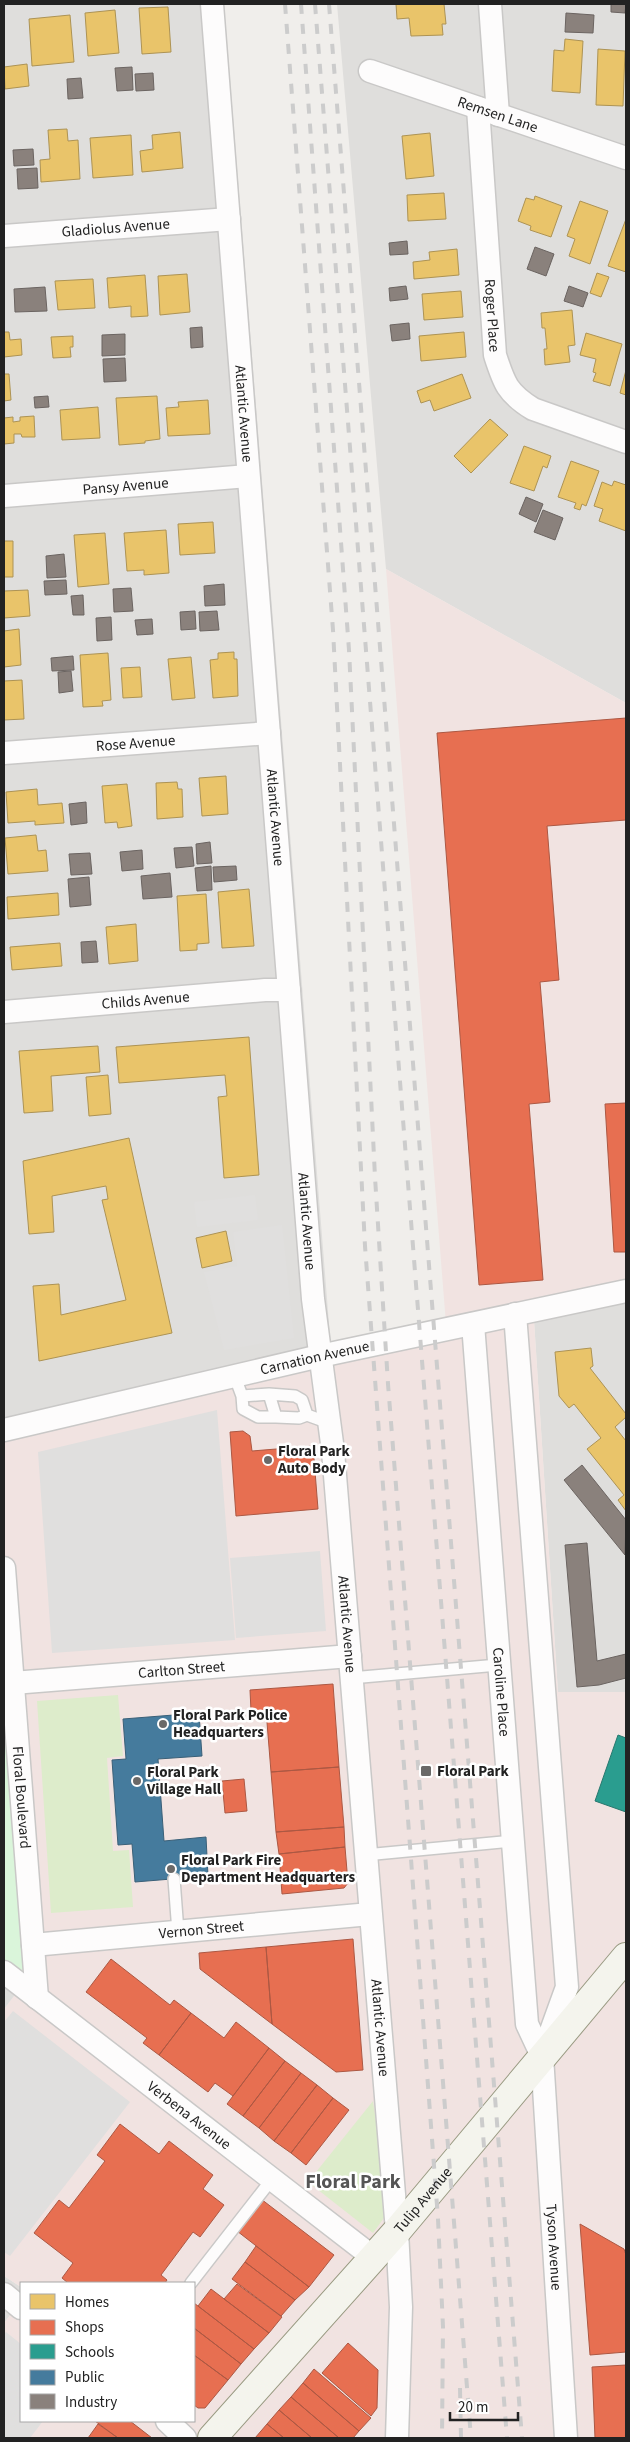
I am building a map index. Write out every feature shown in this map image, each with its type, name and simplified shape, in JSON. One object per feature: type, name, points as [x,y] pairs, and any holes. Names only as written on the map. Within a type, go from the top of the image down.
[{"type":"main road","name":"Tulip Avenue","points":[[212,2438],[397,2232],[626,1957]]},
{"type":"street","name":"Atlantic Avenue","points":[[212,4],[313,1298],[333,1452],[397,2232],[401,2307],[398,2438]]},
{"type":"street","name":"Roger Place","points":[[490,4],[488,111],[495,355],[503,383],[519,400],[533,408],[626,442]]},
{"type":"street","name":"Remsen Lane","points":[[370,71],[626,158]]},
{"type":"street","name":"Gladiolus Avenue","points":[[4,236],[228,219]]},
{"type":"street","name":"Pansy Avenue","points":[[4,496],[248,476]]},
{"type":"street","name":"Rose Avenue","points":[[4,754],[269,733]]},
{"type":"street","name":"Childs Avenue","points":[[4,1012],[265,990],[289,990]]},
{"type":"street","name":"Carnation Avenue","points":[[4,1430],[91,1408],[238,1387],[320,1356],[626,1291]]},
{"type":"street","points":[[516,1314],[567,1987],[542,2056]]},
{"type":"street","name":"Caroline Place","points":[[472,1324],[527,2024],[542,2056]]},
{"type":"street","name":"Floral Boulevard","points":[[4,1568],[37,1998]]},
{"type":"street","name":"Carlton Street","points":[[13,1683],[350,1667]]},
{"type":"street","name":"Vernon Street","points":[[33,1945],[370,1914]]},
{"type":"street","name":"Verbena Avenue","points":[[4,1972],[374,2258]]},
{"type":"street","name":"Tyson Avenue","points":[[542,2056],[566,2438]]},
{"type":"street","points":[[4,2294],[20,2307]]},
{"type":"street","points":[[168,2422],[185,2438]]},
{"type":"lane","points":[[307,1415],[302,1400],[295,1396],[269,1394],[238,1387],[243,1409],[258,1418],[299,1418],[307,1415],[329,1424]]},
{"type":"lane","points":[[269,1394],[276,1417]]},
{"type":"lane","points":[[350,1667],[498,1665]]},
{"type":"lane","points":[[365,1855],[512,1841]]},
{"type":"lane","points":[[174,1879],[178,1932]]},
{"type":"lane","points":[[192,2282],[272,2178]]},
{"type":"shaded area","points":[[4,4],[224,4],[331,1349],[4,1433]]},
{"type":"shaded area","points":[[337,4],[626,4],[626,703],[386,569]]},
{"type":"shaded area","points":[[386,569],[626,703],[626,1287],[533,1305],[558,1692],[626,1692],[626,2438],[4,2438],[4,2323],[20,2302],[20,2422],[195,2422],[195,2282],[20,2282],[20,2286],[4,2276],[4,2009],[24,1983],[4,1607],[4,1433],[446,1324]]},
{"type":"shaded area","points":[[255,1195],[258,1220],[197,1227],[194,1202]]},
{"type":"shaded area","points":[[282,1225],[294,1338],[224,1350],[204,1272],[237,1266],[233,1232]]},
{"type":"shaded area","points":[[626,1287],[626,1692],[558,1693],[533,1305]]},
{"type":"shaded area","points":[[217,1410],[235,1640],[52,1653],[38,1452]]},
{"type":"shaded area","points":[[320,1551],[326,1631],[236,1638],[230,1558]]},
{"type":"shaded area","points":[[4,1970],[24,1983],[4,2009]]},
{"type":"shaded area","points":[[13,2011],[130,2102],[10,2256],[4,2252],[4,2022]]},
{"type":"shaded area","points":[[4,2276],[20,2286],[20,2302],[4,2323]]},
{"type":"shaded area","points":[[6,2332],[20,2343],[20,2422],[42,2422],[30,2438],[4,2438],[4,2334]]},
{"type":"green space","points":[[118,1695],[123,1756],[107,1758],[113,1851],[129,1850],[133,1907],[51,1913],[37,1701]]},
{"type":"green space","points":[[11,1713],[33,1990],[4,1968],[4,1718]]},
{"type":"green space","points":[[373,2101],[389,2211],[373,2233],[308,2182]]},
{"type":"building: Homes","points":[[396,4],[444,4],[446,24],[442,24],[443,35],[411,36],[409,18],[397,19]]},
{"type":"building: Homes","points":[[168,7],[171,52],[142,54],[139,8]]},
{"type":"building: Homes","points":[[115,10],[119,53],[88,56],[85,13]]},
{"type":"building: Homes","points":[[70,15],[74,62],[32,66],[29,19]]},
{"type":"building: Homes","points":[[565,39],[583,41],[580,93],[552,91],[554,50],[564,51]]},
{"type":"building: Homes","points":[[598,49],[625,51],[623,106],[596,105]]},
{"type":"building: Homes","points":[[27,64],[29,86],[5,89],[4,67]]},
{"type":"building: Homes","points":[[67,129],[68,141],[78,140],[80,179],[41,182],[40,160],[50,159],[48,130]]},
{"type":"building: Homes","points":[[180,132],[183,168],[142,172],[140,151],[153,149],[152,135]]},
{"type":"building: Homes","points":[[430,133],[434,176],[406,179],[402,136]]},
{"type":"building: Homes","points":[[131,135],[133,175],[93,178],[90,138]]},
{"type":"building: Homes","points":[[444,193],[446,219],[408,221],[407,195]]},
{"type":"building: Homes","points":[[535,196],[562,206],[551,237],[530,230],[531,226],[518,221],[526,198],[534,200]]},
{"type":"building: Homes","points":[[580,201],[608,211],[590,264],[569,256],[575,239],[567,236]]},
{"type":"building: Homes","points":[[626,219],[626,272],[608,266]]},
{"type":"building: Homes","points":[[457,249],[459,275],[414,279],[413,262],[430,260],[429,252]]},
{"type":"building: Homes","points":[[597,273],[609,277],[601,297],[590,293]]},
{"type":"building: Homes","points":[[187,274],[190,312],[160,315],[158,276]]},
{"type":"building: Homes","points":[[145,275],[148,316],[131,317],[131,306],[109,308],[107,278]]},
{"type":"building: Homes","points":[[93,279],[95,308],[58,310],[55,281]]},
{"type":"building: Homes","points":[[461,291],[463,317],[424,320],[422,294]]},
{"type":"building: Homes","points":[[572,310],[575,345],[568,346],[570,362],[545,365],[544,349],[547,349],[541,313]]},
{"type":"building: Homes","points":[[4,332],[9,332],[10,340],[21,339],[22,355],[4,357]]},
{"type":"building: Homes","points":[[464,332],[466,357],[421,361],[419,336]]},
{"type":"building: Homes","points":[[586,333],[622,344],[610,386],[593,381],[596,373],[593,372],[596,359],[580,355]]},
{"type":"building: Homes","points":[[73,336],[73,347],[70,347],[71,357],[53,358],[51,337]]},
{"type":"building: Homes","points":[[626,370],[626,395],[620,393]]},
{"type":"building: Homes","points":[[4,374],[9,374],[11,400],[4,401]]},
{"type":"building: Homes","points":[[462,374],[471,398],[434,411],[430,400],[421,403],[417,391]]},
{"type":"building: Homes","points":[[157,396],[160,439],[145,441],[145,443],[119,445],[116,398]]},
{"type":"building: Homes","points":[[208,400],[210,434],[168,436],[166,408],[179,407],[178,402]]},
{"type":"building: Homes","points":[[98,407],[100,438],[62,440],[60,410]]},
{"type":"building: Homes","points":[[34,416],[35,437],[22,437],[21,434],[14,434],[14,443],[4,444],[4,418],[13,417],[13,422],[20,421],[20,417]]},
{"type":"building: Homes","points":[[490,419],[508,435],[471,473],[454,456]]},
{"type":"building: Homes","points":[[524,446],[551,456],[547,468],[543,466],[534,491],[510,483]]},
{"type":"building: Homes","points":[[571,461],[599,471],[586,506],[582,504],[580,510],[574,508],[576,503],[558,497]]},
{"type":"building: Homes","points":[[614,481],[626,485],[626,531],[599,521],[603,509],[594,506],[602,482],[612,486]]},
{"type":"building: Homes","points":[[213,522],[215,553],[180,555],[178,524]]},
{"type":"building: Homes","points":[[166,530],[169,573],[144,575],[144,570],[127,571],[124,533]]},
{"type":"building: Homes","points":[[105,533],[109,584],[78,587],[74,535]]},
{"type":"building: Homes","points":[[4,541],[13,541],[13,577],[4,577]]},
{"type":"building: Homes","points":[[28,590],[30,616],[4,618],[4,591]]},
{"type":"building: Homes","points":[[19,629],[21,665],[4,667],[4,631]]},
{"type":"building: Homes","points":[[234,652],[234,659],[237,659],[238,696],[213,698],[210,660],[218,659],[218,653]]},
{"type":"building: Homes","points":[[108,653],[111,700],[102,701],[103,706],[83,707],[80,655]]},
{"type":"building: Homes","points":[[191,657],[195,698],[172,700],[168,659]]},
{"type":"building: Homes","points":[[140,667],[142,697],[123,698],[121,668]]},
{"type":"building: Homes","points":[[22,680],[24,719],[4,720],[4,681]]},
{"type":"building: Homes","points":[[226,776],[228,814],[202,816],[199,778]]},
{"type":"building: Homes","points":[[177,782],[178,789],[182,789],[183,817],[157,819],[156,783]]},
{"type":"building: Homes","points":[[127,784],[132,826],[118,828],[117,822],[105,823],[102,786]]},
{"type":"building: Homes","points":[[37,789],[38,805],[62,803],[64,823],[35,825],[35,821],[8,823],[6,792]]},
{"type":"building: Homes","points":[[36,835],[38,851],[46,850],[48,871],[8,874],[5,838]]},
{"type":"building: Homes","points":[[249,889],[254,946],[222,948],[218,892]]},
{"type":"building: Homes","points":[[58,893],[59,915],[8,919],[7,897]]},
{"type":"building: Homes","points":[[206,894],[209,943],[197,944],[197,950],[180,951],[177,896]]},
{"type":"building: Homes","points":[[136,924],[138,961],[109,964],[106,927]]},
{"type":"building: Homes","points":[[60,943],[62,966],[12,970],[10,947]]},
{"type":"building: Homes","points":[[249,1037],[259,1175],[224,1178],[218,1097],[227,1096],[225,1075],[119,1083],[116,1047]]},
{"type":"building: Homes","points":[[98,1046],[100,1072],[51,1076],[53,1111],[24,1113],[19,1051]]},
{"type":"building: Homes","points":[[108,1075],[111,1114],[89,1116],[86,1077]]},
{"type":"building: Homes","points":[[129,1138],[172,1333],[39,1361],[33,1286],[59,1284],[61,1315],[126,1300],[102,1200],[108,1199],[106,1186],[52,1196],[54,1232],[29,1234],[23,1161]]},
{"type":"building: Homes","points":[[226,1231],[232,1261],[202,1268],[196,1238]]},
{"type":"building: Homes","points":[[591,1348],[593,1366],[590,1368],[626,1414],[626,1417],[615,1427],[626,1441],[626,1511],[618,1500],[624,1495],[587,1449],[601,1438],[574,1404],[569,1408],[559,1396],[555,1352]]},
{"type":"building: Shops","points":[[626,718],[626,820],[547,826],[559,980],[540,982],[550,1102],[529,1104],[543,1280],[479,1285],[437,733]]},
{"type":"building: Shops","points":[[626,1103],[626,1252],[614,1252],[605,1104]]},
{"type":"building: Shops","points":[[243,1431],[250,1436],[252,1451],[313,1446],[318,1509],[236,1516],[230,1432]]},
{"type":"building: Shops","points":[[333,1684],[339,1767],[271,1772],[266,1710],[251,1711],[250,1690]]},
{"type":"building: Shops","points":[[339,1767],[344,1827],[276,1832],[271,1772]]},
{"type":"building: Shops","points":[[244,1779],[247,1811],[225,1813],[222,1781]]},
{"type":"building: Shops","points":[[344,1827],[345,1847],[279,1854],[276,1832]]},
{"type":"building: Shops","points":[[345,1847],[348,1883],[344,1888],[282,1894],[279,1854]]},
{"type":"building: Shops","points":[[353,1939],[363,2070],[336,2072],[272,2024],[266,1947]]},
{"type":"building: Shops","points":[[266,1947],[272,2024],[200,1969],[199,1953]]},
{"type":"building: Shops","points":[[111,1959],[170,2005],[174,2000],[191,2013],[159,2055],[143,2043],[147,2038],[86,1992]]},
{"type":"building: Shops","points":[[191,2013],[224,2038],[236,2022],[269,2048],[233,2096],[215,2083],[208,2092],[159,2055]]},
{"type":"building: Shops","points":[[269,2048],[285,2061],[243,2116],[227,2104]]},
{"type":"building: Shops","points":[[285,2061],[301,2073],[259,2128],[243,2116]]},
{"type":"building: Shops","points":[[301,2073],[317,2085],[274,2141],[259,2128]]},
{"type":"building: Shops","points":[[317,2085],[333,2098],[291,2153],[274,2141]]},
{"type":"building: Shops","points":[[333,2098],[349,2110],[306,2165],[291,2153]]},
{"type":"building: Shops","points":[[120,2124],[159,2154],[169,2141],[213,2175],[203,2189],[224,2205],[200,2237],[193,2232],[161,2275],[167,2280],[166,2282],[67,2282],[62,2278],[73,2263],[34,2233],[59,2200],[69,2208],[105,2161],[97,2155]]},
{"type":"building: Shops","points":[[261,2199],[334,2255],[309,2287],[237,2231]]},
{"type":"building: Shops","points":[[580,2224],[624,2249],[626,2255],[626,2352],[590,2355]]},
{"type":"building: Shops","points":[[256,2246],[309,2287],[295,2300],[245,2262]]},
{"type":"building: Shops","points":[[245,2262],[295,2300],[281,2316],[232,2279]]},
{"type":"building: Shops","points":[[237,2284],[282,2317],[269,2333],[224,2299]]},
{"type":"building: Shops","points":[[211,2289],[269,2333],[254,2349],[198,2306]]},
{"type":"building: Shops","points":[[195,2304],[254,2349],[241,2364],[195,2329]]},
{"type":"building: Shops","points":[[195,2329],[241,2364],[228,2380],[195,2356]]},
{"type":"building: Shops","points":[[348,2343],[378,2370],[377,2408],[371,2416],[322,2373]]},
{"type":"building: Shops","points":[[195,2356],[228,2380],[205,2408],[198,2408],[195,2406]]},
{"type":"building: Shops","points":[[626,2365],[626,2438],[595,2438],[592,2367]]},
{"type":"building: Shops","points":[[314,2369],[371,2418],[359,2431],[303,2383]]},
{"type":"building: Shops","points":[[303,2383],[359,2431],[353,2438],[339,2438],[291,2397]]},
{"type":"building: Shops","points":[[291,2397],[339,2438],[312,2438],[279,2410]]},
{"type":"building: Shops","points":[[279,2410],[312,2438],[284,2438],[267,2424]]},
{"type":"building: Shops","points":[[96,2422],[131,2422],[152,2438],[118,2438]]},
{"type":"building: Shops","points":[[98,2424],[118,2438],[88,2438]]},
{"type":"building: Shops","points":[[267,2424],[284,2438],[255,2438]]},
{"type":"building: Schools","points":[[618,1735],[626,1738],[626,1812],[595,1801]]},
{"type":"building: Public","name":"Floral Park Village Hall","points":[[199,1713],[202,1756],[158,1759],[164,1841],[206,1837],[208,1876],[135,1882],[132,1844],[118,1845],[112,1760],[126,1759],[123,1719]]},
{"type":"building: Industry","points":[[611,4],[626,4],[625,13],[611,12]]},
{"type":"building: Industry","points":[[566,13],[594,15],[593,33],[565,32]]},
{"type":"building: Industry","points":[[132,67],[133,90],[117,91],[115,68]]},
{"type":"building: Industry","points":[[153,73],[154,90],[136,91],[135,74]]},
{"type":"building: Industry","points":[[81,78],[83,98],[68,99],[67,79]]},
{"type":"building: Industry","points":[[33,149],[34,165],[14,166],[13,150]]},
{"type":"building: Industry","points":[[37,168],[38,188],[18,189],[17,169]]},
{"type":"building: Industry","points":[[407,241],[408,254],[390,255],[389,243]]},
{"type":"building: Industry","points":[[535,247],[554,254],[546,276],[527,269]]},
{"type":"building: Industry","points":[[406,286],[408,299],[390,301],[389,288]]},
{"type":"building: Industry","points":[[569,286],[588,293],[583,307],[564,301]]},
{"type":"building: Industry","points":[[45,287],[47,311],[15,312],[14,289]]},
{"type":"building: Industry","points":[[409,323],[410,339],[392,341],[390,325]]},
{"type":"building: Industry","points":[[202,327],[203,347],[191,348],[190,328]]},
{"type":"building: Industry","points":[[125,334],[125,355],[102,356],[102,335]]},
{"type":"building: Industry","points":[[125,358],[126,381],[104,382],[103,359]]},
{"type":"building: Industry","points":[[48,396],[49,407],[35,408],[34,397]]},
{"type":"building: Industry","points":[[526,497],[543,504],[536,522],[519,514]]},
{"type":"building: Industry","points":[[543,510],[563,518],[555,540],[534,532]]},
{"type":"building: Industry","points":[[64,554],[66,577],[47,578],[46,556]]},
{"type":"building: Industry","points":[[66,580],[67,594],[45,595],[44,581]]},
{"type":"building: Industry","points":[[224,584],[225,605],[205,606],[204,586]]},
{"type":"building: Industry","points":[[131,588],[133,611],[114,612],[113,589]]},
{"type":"building: Industry","points":[[83,595],[84,615],[73,615],[71,596]]},
{"type":"building: Industry","points":[[195,611],[196,629],[181,630],[180,612]]},
{"type":"building: Industry","points":[[217,611],[219,630],[200,631],[199,612]]},
{"type":"building: Industry","points":[[111,617],[112,640],[97,641],[96,618]]},
{"type":"building: Industry","points":[[152,619],[153,634],[137,635],[135,620]]},
{"type":"building: Industry","points":[[73,656],[74,670],[52,671],[51,658]]},
{"type":"building: Industry","points":[[71,671],[73,691],[59,693],[58,672]]},
{"type":"building: Industry","points":[[86,802],[87,823],[71,825],[69,804]]},
{"type":"building: Industry","points":[[210,842],[212,863],[197,864],[196,844]]},
{"type":"building: Industry","points":[[192,847],[194,866],[176,868],[174,848]]},
{"type":"building: Industry","points":[[142,850],[143,869],[122,871],[120,852]]},
{"type":"building: Industry","points":[[90,853],[92,874],[71,875],[69,854]]},
{"type":"building: Industry","points":[[211,866],[212,890],[197,891],[195,868]]},
{"type":"building: Industry","points":[[236,866],[237,880],[214,882],[213,867]]},
{"type":"building: Industry","points":[[170,873],[172,897],[143,899],[141,876]]},
{"type":"building: Industry","points":[[89,877],[91,905],[70,907],[68,879]]},
{"type":"building: Industry","points":[[96,941],[98,962],[82,963],[81,942]]},
{"type":"building: Industry","points":[[582,1465],[626,1520],[625,1555],[564,1480]]},
{"type":"building: Industry","points":[[587,1543],[597,1661],[626,1654],[626,1678],[599,1685],[577,1687],[565,1545]]},
{"type":"railway","points":[[285,4],[333,630],[365,1246],[438,2219],[443,2327],[442,2438]]},
{"type":"railway","points":[[301,4],[349,650],[375,1177],[388,1384],[471,2438]]},
{"type":"railway","points":[[315,4],[507,2438]]},
{"type":"railway","points":[[329,4],[522,2438]]},
{"type":"railway","points":[[460,2388],[461,2438]]},
{"type":"place","name":"Floral Park Auto Body","points":[[268,1460]]},
{"type":"place","name":"Floral Park Police Headquarters","points":[[163,1724]]},
{"type":"place","name":"Floral Park","points":[[426,1771]]},
{"type":"place","name":"Floral Park Village Hall","points":[[137,1781]]},
{"type":"place","name":"Floral Park Fire Department Headquarters","points":[[171,1869]]},
{"type":"district","name":"Floral Park","points":[[353,2181]]}]
